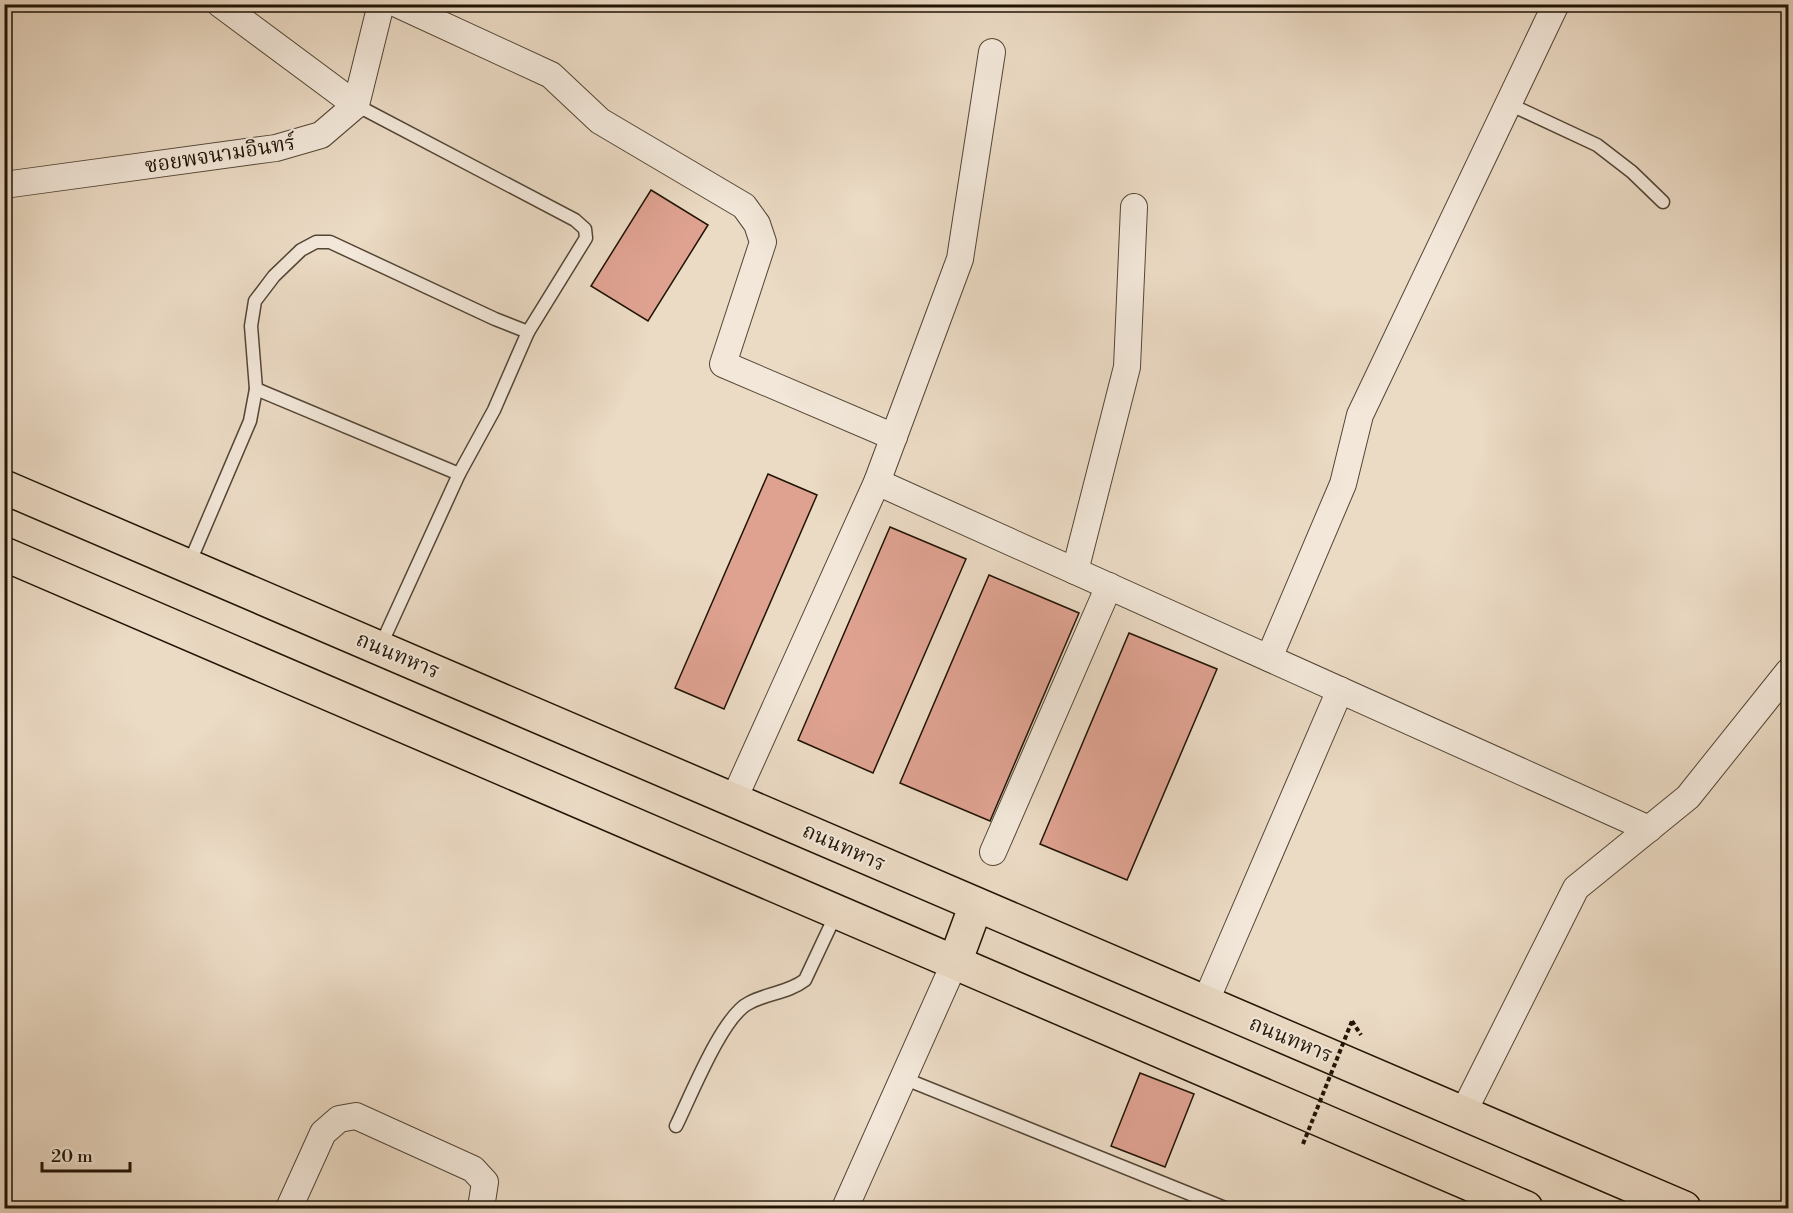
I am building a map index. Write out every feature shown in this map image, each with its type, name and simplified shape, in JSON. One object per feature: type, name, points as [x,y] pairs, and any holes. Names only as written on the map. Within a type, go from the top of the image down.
[{"type":"main road","name":"ถนนทหาร","points":[[4,487],[1684,1209]]},
{"type":"main road","points":[[4,554],[1522,1208]]},
{"type":"main road","points":[[955,962],[976,904]]},
{"type":"street","points":[[220,4],[357,105],[381,4]]},
{"type":"street","points":[[397,4],[551,75],[600,121],[744,206],[757,224],[763,242],[723,364],[894,437]]},
{"type":"street","points":[[1269,658],[1343,484],[1360,415],[1556,4]]},
{"type":"street","points":[[734,799],[877,482],[960,259],[992,52]]},
{"type":"street","name":"ซอยพจนามอินทร์","points":[[4,185],[276,148],[321,135],[357,105]]},
{"type":"street","points":[[1075,571],[1127,367],[1134,207]]},
{"type":"street","points":[[877,482],[1649,829]]},
{"type":"street","points":[[993,852],[1109,586]]},
{"type":"street","points":[[1463,1113],[1576,888],[1688,797],[1788,672]]},
{"type":"street","points":[[1205,1003],[1340,690]]},
{"type":"street","points":[[845,1209],[955,962]]},
{"type":"street","points":[[289,1209],[323,1133],[339,1119],[356,1116],[473,1169],[485,1182],[481,1209]]},
{"type":"lane","points":[[1509,104],[1597,145],[1632,172],[1663,202]]},
{"type":"lane","points":[[357,105],[576,220],[585,228],[586,238],[528,332],[494,410],[459,474],[380,647]]},
{"type":"lane","points":[[188,565],[250,421],[256,389],[251,326],[255,301],[274,276],[301,250],[316,242],[330,242],[495,319],[528,332]]},
{"type":"lane","points":[[256,389],[459,474]]},
{"type":"lane","points":[[676,1126],[725,1028],[748,1003],[796,987],[805,980],[836,913]]},
{"type":"lane","points":[[903,1078],[1225,1209]]},
{"type":"path","points":[[1303,1143],[1353,1021]]},
{"type":"building","points":[[651,190],[708,225],[648,321],[591,286]]},
{"type":"building","points":[[768,474],[817,495],[724,709],[675,688]]},
{"type":"building","points":[[890,527],[966,559],[873,773],[798,740]]},
{"type":"building","points":[[989,575],[1079,613],[990,821],[900,783]]},
{"type":"building","points":[[1129,633],[1217,669],[1127,880],[1040,844]]},
{"type":"building","points":[[1140,1073],[1194,1094],[1165,1167],[1111,1146]]}]
